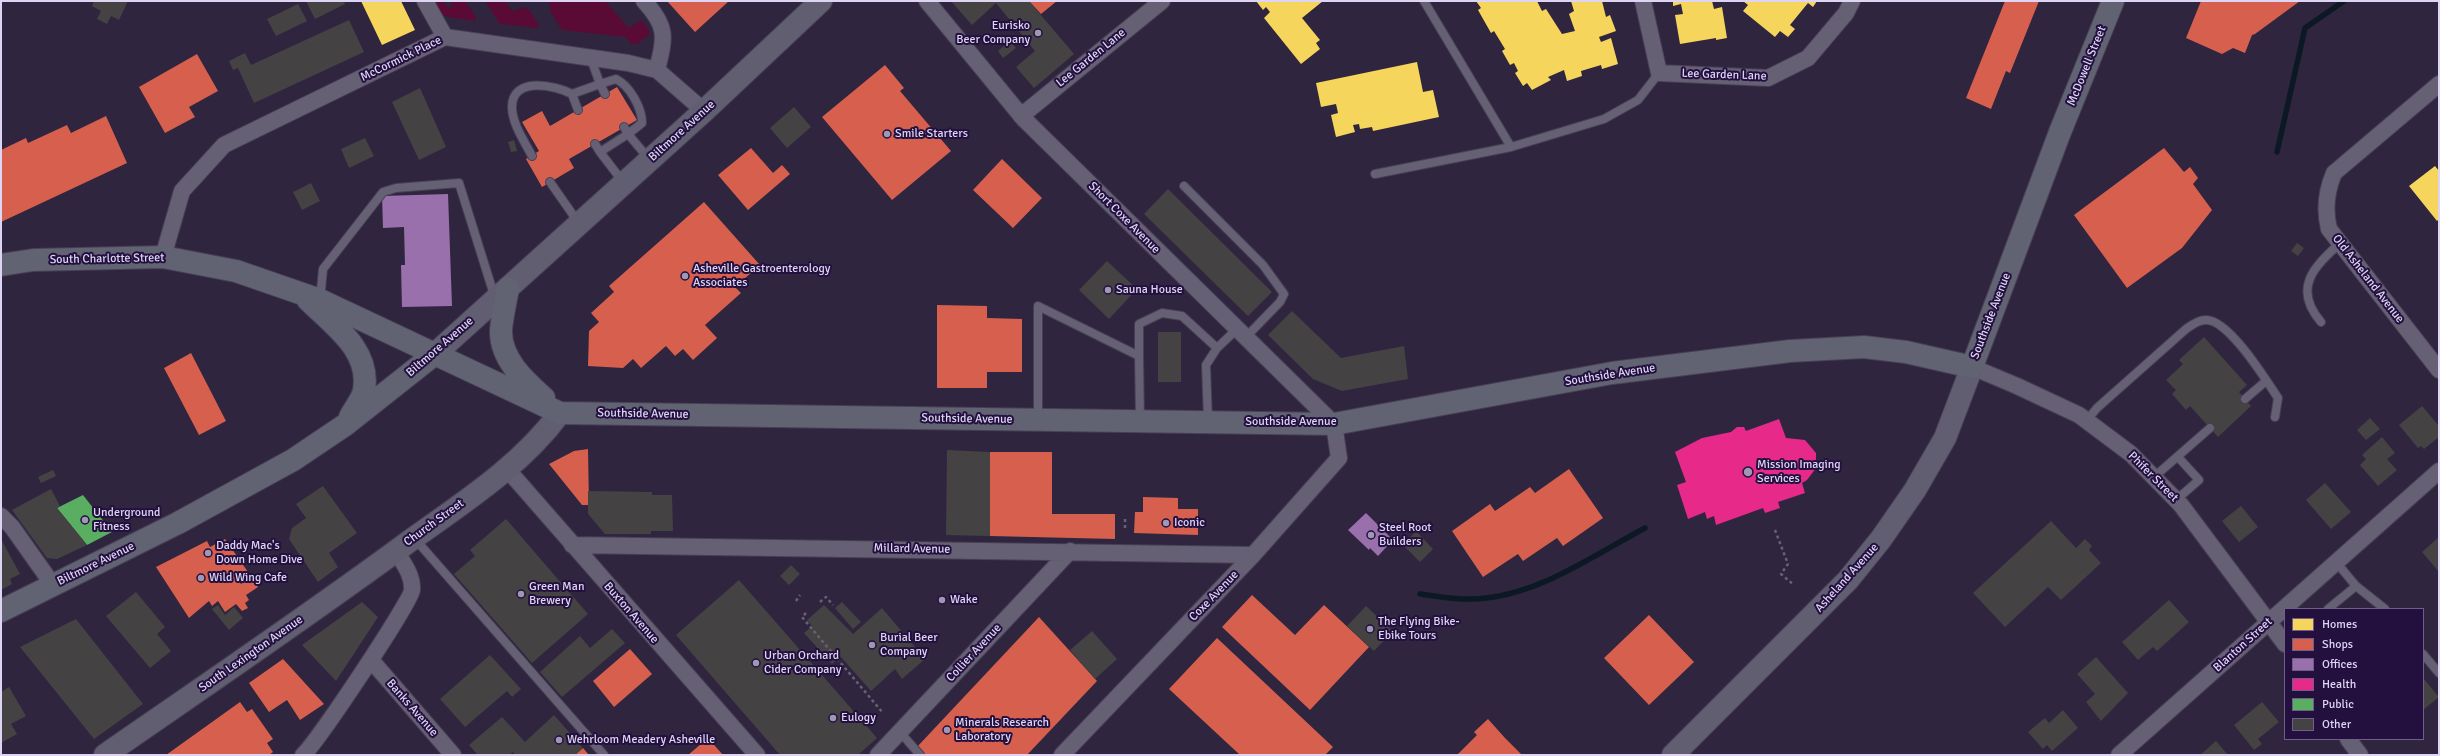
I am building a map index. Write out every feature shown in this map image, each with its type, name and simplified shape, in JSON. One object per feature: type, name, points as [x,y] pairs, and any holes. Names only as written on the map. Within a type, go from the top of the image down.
[{"type":"main road","name":"Biltmore Avenue","points":[[1,611],[178,523],[286,464],[345,425],[436,353],[704,111],[821,1]]},
{"type":"main road","name":"McDowell Street","points":[[2060,132],[2113,1]]},
{"type":"main road","name":"Southside Avenue","points":[[436,353],[560,413],[1334,424],[1612,373],[1790,351],[1864,347],[1906,352],[1972,367],[2060,132]]},
{"type":"main road","name":"South Charlotte Street","points":[[1,265],[33,260],[163,257],[236,272],[299,291],[436,353]]},
{"type":"main road","points":[[299,291],[350,341],[360,356],[364,371],[364,391],[345,425]]},
{"type":"main road","points":[[502,293],[501,331],[506,352],[513,366],[527,383],[560,413]]},
{"type":"main road","name":"Asheland Avenue","points":[[1673,755],[1848,580],[1881,539],[1915,490],[1945,438],[1972,367]]},
{"type":"main road","name":"Church Street","points":[[396,551],[507,469],[546,432],[560,413]]},
{"type":"main road","name":"South Lexington Avenue","points":[[105,755],[396,551]]},
{"type":"street","points":[[425,1],[445,37]]},
{"type":"street","points":[[644,1],[656,15],[663,27],[664,40],[656,70]]},
{"type":"street","name":"Short Coxe Avenue","points":[[927,1],[1021,116],[1334,424]]},
{"type":"street","name":"Lee Garden Lane","points":[[1021,116],[1162,1]]},
{"type":"street","points":[[1643,1],[1659,73]]},
{"type":"street","name":"Lee Garden Lane","points":[[1659,73],[1768,78],[1808,58],[1846,13],[1852,1]]},
{"type":"street","name":"McCormick Place","points":[[163,257],[182,191],[224,145],[445,37],[591,59],[628,63],[656,70],[704,111]]},
{"type":"street","name":"Old Asheland Avenue","points":[[2439,84],[2334,173],[2327,197],[2325,213],[2329,229],[2439,370]]},
{"type":"street","name":"Phifer Street","points":[[1972,367],[2017,386],[2087,420],[2131,454],[2176,500],[2284,641]]},
{"type":"street","name":"Coxe Avenue","points":[[1062,755],[1253,555],[1339,458],[1334,424]]},
{"type":"street","name":"Buxton Avenue","points":[[507,469],[757,755]]},
{"type":"street","name":"Blanton Street","points":[[2285,608],[2439,471]]},
{"type":"street","points":[[2,519],[53,585]]},
{"type":"street","name":"Millard Avenue","points":[[572,545],[1070,551],[1253,555]]},
{"type":"street","name":"Church Street","points":[[303,755],[371,660],[412,592],[409,573],[396,551]]},
{"type":"street","name":"Collier Avenue","points":[[878,755],[1070,551]]},
{"type":"street","name":"Blanton Street","points":[[2119,755],[2284,608]]},
{"type":"street","name":"Banks Avenue","points":[[371,660],[453,755]]},
{"type":"street","points":[[2349,740],[2360,755]]},
{"type":"lane","points":[[1424,1],[1512,147]]},
{"type":"lane","points":[[591,59],[605,94]]},
{"type":"lane","points":[[1375,174],[1512,147],[1604,119],[1638,100],[1659,73]]},
{"type":"lane","points":[[572,94],[616,80],[624,83],[642,113],[642,123],[626,131],[600,152]]},
{"type":"lane","points":[[532,156],[517,126],[512,107],[516,93],[525,87],[546,85],[560,87],[572,94],[578,110]]},
{"type":"lane","points":[[626,131],[650,160]]},
{"type":"lane","points":[[595,144],[624,183]]},
{"type":"lane","points":[[550,182],[580,224]]},
{"type":"lane","points":[[320,300],[323,269],[383,192],[396,188],[459,183],[502,293]]},
{"type":"lane","points":[[1184,186],[1263,265],[1284,294],[1280,302],[1241,333],[1217,348],[1206,365],[1208,422]]},
{"type":"lane","points":[[2321,322],[2308,301],[2307,290],[2309,277],[2319,263],[2340,243]]},
{"type":"lane","points":[[1038,420],[1038,306],[1140,356]]},
{"type":"lane","points":[[1140,421],[1139,324],[1162,313],[1182,316],[1217,348]]},
{"type":"lane","points":[[2087,420],[2097,408],[2186,329],[2196,322],[2206,320],[2219,324],[2230,334],[2266,381],[2278,398],[2275,416]]},
{"type":"lane","points":[[2245,399],[2266,381]]},
{"type":"lane","points":[[2154,477],[2210,428]]},
{"type":"lane","points":[[2176,500],[2199,480],[2178,457]]},
{"type":"lane","points":[[414,538],[604,755]]},
{"type":"lane","points":[[2336,562],[2356,586],[2384,608]]},
{"type":"lane","points":[[2329,608],[2356,586]]},
{"type":"lane","points":[[2424,655],[2439,673]]},
{"type":"lane","points":[[900,732],[920,755]]},
{"type":"path","points":[[1125,517],[1125,528]]},
{"type":"path","points":[[1775,530],[1788,564],[1781,574],[1794,585]]},
{"type":"path","points":[[796,601],[800,595]]},
{"type":"path","points":[[820,602],[826,597],[833,605]]},
{"type":"path","points":[[806,613],[802,617],[883,713]]},
{"type":"shaded area","points":[[435,1],[443,1],[449,9],[453,1],[465,1],[476,17],[476,21],[442,15]]},
{"type":"shaded area","points":[[485,1],[505,1],[512,11],[525,7],[530,11],[539,25],[539,28],[500,24]]},
{"type":"shaded area","points":[[549,1],[605,1],[629,28],[641,20],[648,28],[650,34],[637,44],[631,44],[626,37],[562,30],[551,13]]},
{"type":"building: Homes","points":[[361,1],[401,1],[415,30],[382,45]]},
{"type":"building: Homes","points":[[1256,1],[1323,1],[1302,18],[1320,40],[1316,43],[1320,49],[1301,64],[1264,18],[1270,12],[1266,7],[1263,10]]},
{"type":"building: Homes","points":[[1476,1],[1537,1],[1542,11],[1546,9],[1562,34],[1575,31],[1569,14],[1574,11],[1571,1],[1602,1],[1606,17],[1610,15],[1616,31],[1599,37],[1601,42],[1611,38],[1618,64],[1602,69],[1601,65],[1581,71],[1582,76],[1567,81],[1564,70],[1548,77],[1551,80],[1532,90],[1527,83],[1523,86],[1515,73],[1518,71],[1514,63],[1510,65],[1502,51],[1505,49],[1494,31],[1491,33],[1478,10],[1481,8]]},
{"type":"building: Homes","points":[[1673,1],[1712,1],[1714,9],[1722,7],[1727,38],[1716,40],[1716,38],[1680,44],[1675,15],[1683,14],[1681,4],[1673,6]]},
{"type":"building: Homes","points":[[1743,1],[1817,1],[1813,7],[1808,3],[1790,25],[1795,29],[1788,37],[1780,31],[1775,37],[1743,11],[1748,5]]},
{"type":"building: Homes","points":[[1417,62],[1423,92],[1433,90],[1439,117],[1373,131],[1372,127],[1360,129],[1359,124],[1353,125],[1355,132],[1336,137],[1331,115],[1338,113],[1336,104],[1321,107],[1316,83]]},
{"type":"building: Homes","points":[[2435,166],[2439,171],[2439,219],[2437,221],[2409,186]]},
{"type":"building: Shops","points":[[667,1],[729,1],[695,32]]},
{"type":"building: Shops","points":[[1029,1],[1057,1],[1041,14]]},
{"type":"building: Shops","points":[[2005,1],[2039,1],[2010,73],[2006,71],[1991,109],[1966,98]]},
{"type":"building: Shops","points":[[2201,1],[2300,1],[2252,35],[2245,53],[2233,48],[2222,54],[2186,38]]},
{"type":"building: Shops","points":[[197,54],[218,91],[189,107],[195,117],[165,133],[139,87]]},
{"type":"building: Shops","name":"Smile Starters","points":[[885,65],[904,88],[900,91],[951,151],[892,200],[822,117]]},
{"type":"building: Shops","points":[[617,87],[637,120],[569,159],[574,168],[542,187],[526,159],[539,151],[522,122],[542,111],[550,126]]},
{"type":"building: Shops","points":[[106,116],[127,163],[1,222],[1,150],[26,138],[28,143],[67,125],[71,133]]},
{"type":"building: Shops","points":[[751,148],[773,173],[782,165],[790,174],[748,210],[718,175]]},
{"type":"building: Shops","points":[[2164,148],[2184,172],[2190,167],[2198,178],[2193,184],[2212,210],[2182,248],[2127,288],[2074,215]]},
{"type":"building: Shops","points":[[1002,159],[1042,198],[1013,228],[973,190]]},
{"type":"building: Shops","name":"Asheville Gastroenterology Associates","points":[[704,202],[760,265],[735,287],[741,293],[705,325],[717,338],[693,360],[683,349],[675,356],[666,346],[641,368],[633,359],[623,368],[588,366],[589,331],[599,322],[591,313],[614,292],[609,286]]},
{"type":"building: Shops","points":[[937,305],[987,306],[987,318],[1022,319],[1022,372],[987,372],[987,388],[937,388]]},
{"type":"building: Shops","points":[[191,353],[226,421],[199,435],[164,368]]},
{"type":"building: Shops","points":[[588,449],[589,505],[582,505],[549,464],[574,451]]},
{"type":"building: Shops","points":[[990,452],[1052,452],[1052,514],[1115,514],[1115,539],[990,536]]},
{"type":"building: Shops","points":[[1569,469],[1603,518],[1563,546],[1557,538],[1523,561],[1518,554],[1483,577],[1452,531],[1490,504],[1495,511],[1530,487],[1535,493]]},
{"type":"building: Shops","name":"Iconic","points":[[1143,497],[1178,498],[1178,509],[1198,509],[1198,535],[1134,533],[1135,512],[1143,512]]},
{"type":"building: Shops","name":"Wild Wing Cafe","points":[[225,539],[248,572],[237,579],[241,584],[251,577],[258,587],[246,595],[249,600],[245,603],[248,608],[242,611],[236,604],[225,612],[218,601],[212,606],[209,601],[189,618],[156,567],[207,541],[210,547]]},
{"type":"building: Shops","points":[[1252,595],[1295,635],[1324,605],[1369,647],[1310,710],[1222,627]]},
{"type":"building: Shops","points":[[1649,615],[1694,662],[1649,705],[1604,658]]},
{"type":"building: Shops","points":[[1039,617],[1097,681],[1027,755],[924,755],[917,747]]},
{"type":"building: Shops","points":[[1217,638],[1333,747],[1325,755],[1240,755],[1169,689]]},
{"type":"building: Shops","points":[[630,649],[652,674],[614,707],[593,681]]},
{"type":"building: Shops","points":[[283,659],[324,704],[300,720],[287,700],[269,712],[249,683]]},
{"type":"building: Shops","points":[[240,702],[247,712],[252,709],[273,739],[267,743],[273,752],[269,755],[166,755]]},
{"type":"building: Shops","points":[[1488,719],[1522,755],[1457,755],[1477,735],[1474,732]]},
{"type":"building: Shops","points":[[708,738],[723,755],[688,755]]},
{"type":"building: Shops","points":[[583,748],[589,755],[575,755]]},
{"type":"building: Offices","points":[[448,194],[452,306],[402,307],[401,265],[405,265],[404,227],[383,228],[382,196]]},
{"type":"building: Offices","name":"Steel Root Builders","points":[[1366,513],[1393,540],[1378,556],[1370,548],[1369,550],[1348,530]]},
{"type":"building: Health","name":"Mission Imaging Services","points":[[1779,419],[1786,438],[1805,440],[1816,453],[1816,468],[1807,480],[1802,483],[1805,493],[1778,502],[1780,508],[1765,513],[1763,508],[1716,525],[1714,516],[1707,519],[1705,512],[1688,519],[1677,485],[1686,482],[1675,452],[1702,438],[1731,432],[1737,427],[1744,427],[1746,431]]},
{"type":"building: Public","name":"Underground Fitness","points":[[83,495],[112,532],[87,545],[57,508]]},
{"type":"building: Other","points":[[94,1],[128,1],[119,20],[111,16],[107,24],[97,19],[101,11],[92,6]]},
{"type":"building: Other","points":[[306,1],[344,1],[345,4],[315,19]]},
{"type":"building: Other","name":"Eurisko Beer Company","points":[[951,1],[1029,1],[1074,54],[1034,88],[1016,67],[1035,51],[996,3],[972,25]]},
{"type":"building: Other","points":[[298,4],[307,21],[276,36],[267,19]]},
{"type":"building: Other","points":[[349,20],[364,52],[254,103],[238,68],[233,70],[229,61],[245,53],[251,65]]},
{"type":"building: Other","points":[[1010,41],[1016,48],[1003,58],[998,51]]},
{"type":"building: Other","points":[[420,88],[446,147],[419,160],[392,102]]},
{"type":"building: Other","points":[[794,107],[811,127],[787,148],[770,128]]},
{"type":"building: Other","points":[[365,138],[374,156],[349,168],[341,149]]},
{"type":"building: Other","points":[[514,140],[517,151],[511,152],[508,142]]},
{"type":"building: Other","points":[[311,183],[320,201],[302,210],[293,192]]},
{"type":"building: Other","points":[[1168,189],[1272,292],[1248,316],[1144,214]]},
{"type":"building: Other","points":[[2297,243],[2304,248],[2298,256],[2291,251]]},
{"type":"building: Other","name":"Sauna House","points":[[1107,261],[1137,289],[1109,319],[1079,290]]},
{"type":"building: Other","points":[[1292,311],[1341,358],[1404,346],[1408,379],[1342,391],[1313,379],[1268,335]]},
{"type":"building: Other","points":[[1158,332],[1181,332],[1181,382],[1158,382]]},
{"type":"building: Other","points":[[2204,337],[2247,385],[2239,392],[2251,406],[2218,437],[2190,406],[2186,410],[2172,394],[2176,390],[2166,380],[2183,364],[2179,360]]},
{"type":"building: Other","points":[[2422,406],[2439,426],[2439,437],[2424,449],[2421,446],[2418,448],[2399,425]]},
{"type":"building: Other","points":[[2370,418],[2380,429],[2366,440],[2357,430]]},
{"type":"building: Other","points":[[2382,437],[2395,453],[2387,459],[2397,470],[2378,486],[2360,465],[2366,459],[2362,455]]},
{"type":"building: Other","points":[[947,450],[990,452],[990,536],[946,535]]},
{"type":"building: Other","points":[[53,470],[56,476],[41,483],[38,477]]},
{"type":"building: Other","points":[[2325,483],[2351,512],[2331,529],[2306,500]]},
{"type":"building: Other","points":[[323,486],[357,533],[329,553],[338,567],[318,582],[289,539],[292,528],[306,518],[296,504]]},
{"type":"building: Other","points":[[51,489],[60,506],[57,508],[87,545],[57,559],[47,558],[12,510]]},
{"type":"building: Other","points":[[588,491],[652,492],[652,495],[672,495],[673,531],[651,531],[651,534],[605,534],[588,514]]},
{"type":"building: Other","points":[[2241,506],[2258,527],[2239,542],[2222,521]]},
{"type":"building: Other","name":"Green Man Brewery","points":[[506,519],[588,614],[532,663],[454,574],[475,556],[470,550]]},
{"type":"building: Other","points":[[2051,521],[2076,548],[2085,539],[2092,546],[2089,550],[2101,563],[2061,600],[2048,587],[2005,627],[1973,593]]},
{"type":"building: Other","points":[[1416,531],[1433,549],[1420,562],[1403,545]]},
{"type":"building: Other","points":[[2439,537],[2439,572],[2422,552]]},
{"type":"building: Other","points":[[1,539],[20,574],[10,579],[12,584],[1,590]]},
{"type":"building: Other","points":[[791,565],[800,574],[789,585],[780,576]]},
{"type":"building: Other","name":"Urban Orchard Cider Company","points":[[739,580],[877,738],[858,755],[780,755],[676,635]]},
{"type":"building: Other","points":[[136,592],[165,627],[157,634],[171,651],[150,668],[106,616]]},
{"type":"building: Other","points":[[2169,600],[2189,622],[2157,651],[2153,647],[2138,660],[2122,642]]},
{"type":"building: Other","points":[[362,602],[378,617],[336,681],[302,645]]},
{"type":"building: Other","points":[[842,602],[861,622],[853,629],[835,608]]},
{"type":"building: Other","points":[[218,605],[225,615],[234,607],[243,618],[229,630],[212,609]]},
{"type":"building: Other","name":"Burial Beer Company","points":[[824,605],[853,634],[882,608],[925,659],[902,679],[895,669],[871,691],[841,657],[832,664],[804,633],[812,626],[807,620]]},
{"type":"building: Other","name":"The Flying Bike- Ebike Tours","points":[[1366,606],[1393,631],[1374,651],[1347,626]]},
{"type":"building: Other","points":[[76,619],[143,704],[94,739],[20,647]]},
{"type":"building: Other","name":"Green Man Brewery","points":[[612,629],[625,643],[562,697],[540,672],[580,636],[590,648]]},
{"type":"building: Other","points":[[1092,631],[1117,659],[1095,679],[1070,650]]},
{"type":"building: Other","points":[[490,655],[521,689],[512,697],[507,691],[465,727],[440,699]]},
{"type":"building: Other","points":[[2096,657],[2128,693],[2101,721],[2086,702],[2095,694],[2077,674]]},
{"type":"building: Other","points":[[2424,679],[2439,697],[2424,709]]},
{"type":"building: Other","points":[[9,687],[26,716],[11,724],[17,734],[1,743],[1,692]]},
{"type":"building: Other","points":[[2262,702],[2279,722],[2258,739],[2262,744],[2254,750],[2234,725]]},
{"type":"building: Other","points":[[2063,710],[2078,728],[2052,751],[2047,745],[2043,749],[2028,732],[2045,718],[2049,723]]},
{"type":"building: Other","points":[[554,715],[583,748],[575,755],[515,755],[513,752],[509,755],[478,755],[469,745],[502,717],[525,742]]},
{"type":"building: Other","points":[[2216,741],[2228,755],[2200,755]]},
{"type":"waterway","points":[[2277,152],[2305,28],[2344,1]]},
{"type":"waterway","points":[[1420,594],[1470,599],[1486,598],[1528,588],[1548,580],[1588,560],[1645,528]]},
{"type":"place","name":"Eurisko Beer Company","points":[[1038,33]]},
{"type":"place","name":"Smile Starters","points":[[887,134]]},
{"type":"place","name":"Asheville Gastroenterology Associates","points":[[685,276]]},
{"type":"place","name":"Sauna House","points":[[1108,290]]},
{"type":"place","name":"Mission Imaging Services","points":[[1748,472]]},
{"type":"place","name":"Underground Fitness","points":[[85,520]]},
{"type":"place","name":"Iconic","points":[[1166,523]]},
{"type":"place","name":"Steel Root Builders","points":[[1371,535]]},
{"type":"place","name":"Daddy Mac's Down Home Dive","points":[[208,553]]},
{"type":"place","name":"Wild Wing Cafe","points":[[201,578]]},
{"type":"place","name":"Green Man Brewery","points":[[521,594]]},
{"type":"place","name":"Wake","points":[[942,600]]},
{"type":"place","name":"The Flying Bike- Ebike Tours","points":[[1370,629]]},
{"type":"place","name":"Burial Beer Company","points":[[872,645]]},
{"type":"place","name":"Urban Orchard Cider Company","points":[[756,663]]},
{"type":"place","name":"Eulogy","points":[[833,718]]},
{"type":"place","name":"Minerals Research Laboratory","points":[[947,730]]},
{"type":"place","name":"Wehrloom Meadery Asheville","points":[[559,740]]}]
